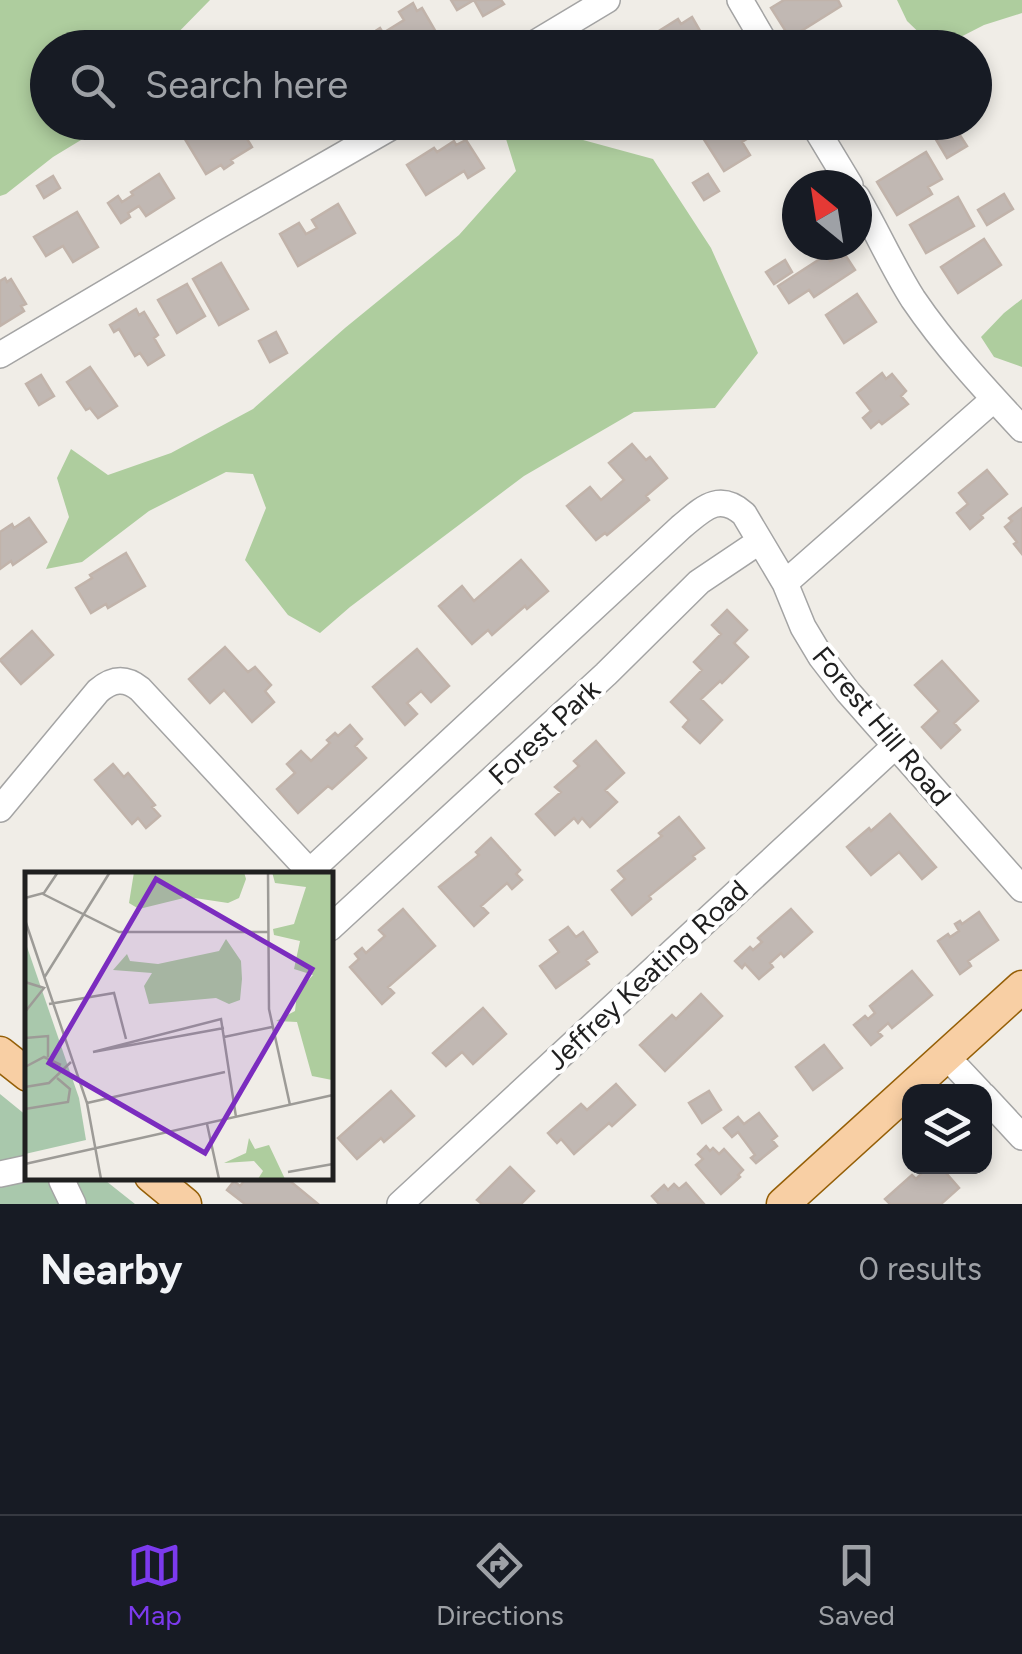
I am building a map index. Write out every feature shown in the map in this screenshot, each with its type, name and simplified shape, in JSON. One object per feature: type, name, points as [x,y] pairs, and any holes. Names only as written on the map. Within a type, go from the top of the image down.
[{"type":"main road","points":[[783,1204],[1022,987]]},
{"type":"main road","points":[[0,1053],[25,1073]]},
{"type":"main road","points":[[155,1179],[185,1204]]},
{"type":"street","points":[[557,30],[607,0]]},
{"type":"street","points":[[740,0],[758,30]]},
{"type":"street","points":[[0,355],[369,140]]},
{"type":"street","points":[[823,140],[841,170]]},
{"type":"street","points":[[872,224],[916,302],[952,352],[1022,429]]},
{"type":"street","points":[[785,583],[994,399]]},
{"type":"street","name":"Forest Hill Road","points":[[727,503],[744,514],[785,583],[821,657],[1022,889]]},
{"type":"street","name":"Forest Park","points":[[309,872],[681,527],[706,506],[727,503]]},
{"type":"street","name":"Forest Park","points":[[332,926],[700,582],[760,541]]},
{"type":"street","points":[[0,810],[98,691],[120,680],[130,682],[307,872]]},
{"type":"street","name":"Jeffrey Keating Road","points":[[400,1204],[895,746]]},
{"type":"street","points":[[948,1056],[973,1084]]},
{"type":"street","points":[[992,1105],[1022,1137]]},
{"type":"street","points":[[0,1174],[25,1169]]},
{"type":"green space","points":[[0,0],[210,0],[181,30],[30,30],[30,140],[81,140],[0,196]]},
{"type":"green space","points":[[897,0],[1022,0],[1022,13],[974,30],[916,30]]},
{"type":"green space","points":[[506,140],[583,140],[653,159],[711,248],[758,353],[715,408],[634,412],[524,476],[320,633],[288,615],[245,560],[266,508],[253,474],[226,472],[149,511],[82,562],[46,569],[69,517],[57,478],[71,449],[108,475],[171,453],[253,409],[459,235],[516,171]]},
{"type":"green space","points":[[1022,299],[1022,367],[994,357],[981,337]]},
{"type":"green space","points":[[0,1094],[25,1114],[25,1179],[104,1179],[135,1204],[0,1204]]},
{"type":"building","points":[[451,0],[474,0],[457,10]]},
{"type":"building","points":[[474,0],[501,0],[504,4],[483,16]]},
{"type":"building","points":[[784,0],[838,0],[841,6],[803,30],[785,30],[771,8]]},
{"type":"building","points":[[413,3],[417,11],[422,8],[435,30],[388,30],[404,20],[399,12]]},
{"type":"building","points":[[692,17],[700,30],[661,30],[678,19],[681,24]]},
{"type":"building","points":[[185,140],[248,140],[252,147],[231,160],[233,163],[206,174]]},
{"type":"building","points":[[466,140],[484,168],[468,178],[464,171],[426,195],[407,165],[434,148],[437,152],[454,141],[456,145]]},
{"type":"building","points":[[704,140],[745,140],[742,142],[750,155],[724,171]]},
{"type":"building","points":[[936,140],[963,140],[967,146],[947,158]]},
{"type":"building","points":[[926,152],[942,179],[928,187],[932,194],[897,215],[877,182]]},
{"type":"building","points":[[159,174],[174,198],[146,216],[139,206],[121,223],[108,203],[118,196],[122,202]]},
{"type":"building","points":[[708,174],[719,191],[704,200],[693,183]]},
{"type":"building","points":[[53,176],[60,188],[44,198],[37,186]]},
{"type":"building","points":[[1004,194],[1013,209],[987,225],[978,210]]},
{"type":"building","points":[[958,197],[974,226],[926,253],[910,225]]},
{"type":"building","points":[[338,204],[355,233],[298,266],[280,234],[299,223],[306,234],[317,228],[312,220]]},
{"type":"building","points":[[77,212],[98,247],[73,262],[63,246],[46,256],[34,237]]},
{"type":"building","points":[[984,239],[1001,265],[958,293],[941,267]]},
{"type":"building","points":[[785,260],[792,272],[774,284],[766,272]]},
{"type":"building","points":[[818,260],[849,260],[855,270],[814,297],[809,290],[789,303],[778,286]]},
{"type":"building","points":[[221,263],[248,309],[219,325],[193,279]]},
{"type":"building","points":[[5,278],[7,282],[11,279],[26,304],[21,306],[24,311],[0,326],[0,281]]},
{"type":"building","points":[[187,284],[205,316],[177,333],[158,300]]},
{"type":"building","points":[[857,294],[876,322],[844,343],[826,315]]},
{"type":"building","points":[[136,309],[139,315],[144,312],[158,335],[154,338],[164,355],[148,365],[140,353],[135,356],[119,329],[114,332],[110,325]]},
{"type":"building","points":[[276,332],[287,353],[270,362],[259,341]]},
{"type":"building","points":[[90,367],[117,406],[98,418],[90,408],[86,410],[67,382]]},
{"type":"building","points":[[882,373],[886,379],[892,374],[906,391],[901,396],[908,404],[871,428],[863,418],[871,411],[857,393]]},
{"type":"building","points":[[41,375],[54,396],[39,405],[26,384]]},
{"type":"building","points":[[632,444],[646,460],[650,457],[667,478],[646,496],[649,500],[596,540],[567,506],[590,487],[601,500],[624,480],[609,463]]},
{"type":"building","points":[[987,470],[1007,494],[970,529],[957,513],[968,504],[959,493]]},
{"type":"building","points":[[1022,508],[1022,554],[1005,527],[1012,521],[1009,518]]},
{"type":"building","points":[[29,518],[46,542],[13,565],[11,561],[0,569],[0,532]]},
{"type":"building","points":[[126,553],[145,586],[108,608],[106,604],[91,613],[76,588]]},
{"type":"building","points":[[521,560],[548,591],[492,635],[488,630],[472,644],[439,606],[462,586],[474,601]]},
{"type":"building","points":[[727,610],[747,630],[734,643],[748,657],[701,699],[722,720],[700,743],[683,727],[689,720],[671,702],[702,670],[694,662],[721,634],[712,625]]},
{"type":"building","points":[[32,631],[53,655],[21,684],[0,660]]},
{"type":"building","points":[[225,647],[248,672],[255,667],[271,685],[265,691],[274,702],[252,722],[224,690],[210,703],[189,679]]},
{"type":"building","points":[[417,649],[449,686],[431,702],[421,691],[407,703],[417,714],[405,725],[373,687]]},
{"type":"building","points":[[942,661],[978,701],[954,723],[960,730],[941,748],[922,727],[939,711],[915,685]]},
{"type":"building","points":[[350,725],[362,739],[355,746],[366,758],[298,813],[277,789],[295,773],[287,764],[301,751],[311,761],[330,743],[327,740]]},
{"type":"building","points":[[596,741],[624,773],[605,790],[617,802],[590,827],[582,818],[578,823],[574,818],[555,835],[536,814],[561,792],[555,787],[579,766],[574,761]]},
{"type":"building","points":[[113,764],[124,777],[128,773],[155,805],[152,807],[160,816],[146,828],[138,818],[132,824],[95,780]]},
{"type":"building","points":[[890,814],[936,867],[922,879],[899,852],[871,875],[847,847]]},
{"type":"building","points":[[679,817],[704,848],[632,915],[612,890],[625,879],[618,871]]},
{"type":"building","points":[[491,838],[520,870],[516,874],[522,880],[512,889],[507,883],[481,906],[488,913],[474,926],[439,887],[479,855],[476,852]]},
{"type":"building","points":[[403,909],[435,946],[388,987],[394,993],[382,1004],[350,967],[359,959],[355,954],[362,948],[366,953],[385,936],[379,930]]},
{"type":"building","points":[[791,909],[812,932],[784,957],[781,953],[759,979],[745,964],[742,968],[735,961],[762,942],[758,938]]},
{"type":"building","points":[[979,912],[998,940],[968,961],[971,966],[960,974],[938,941],[959,931],[955,924],[962,924]]},
{"type":"building","points":[[568,927],[576,937],[583,932],[597,952],[586,960],[589,964],[556,988],[540,966],[559,952],[550,940]]},
{"type":"building","points":[[912,971],[932,995],[892,1028],[888,1023],[878,1032],[882,1036],[871,1045],[854,1025],[875,1013],[870,1006]]},
{"type":"building","points":[[701,994],[722,1016],[665,1071],[640,1045],[672,1015],[676,1019]]},
{"type":"building","points":[[483,1008],[506,1034],[473,1064],[462,1052],[446,1066],[433,1053]]},
{"type":"building","points":[[824,1045],[842,1068],[813,1090],[796,1067]]},
{"type":"building","points":[[616,1084],[635,1105],[574,1154],[561,1139],[557,1143],[548,1133],[581,1104],[587,1110]]},
{"type":"building","points":[[391,1091],[414,1116],[357,1159],[338,1138]]},
{"type":"building","points":[[709,1091],[721,1110],[702,1123],[689,1103]]},
{"type":"building","points":[[759,1113],[777,1136],[772,1140],[777,1146],[756,1163],[751,1158],[755,1155],[738,1132],[732,1137],[724,1128],[738,1117],[744,1124]]},
{"type":"building","points":[[706,1146],[719,1154],[724,1149],[743,1170],[721,1194],[696,1165],[703,1159],[698,1154]]},
{"type":"building","points":[[510,1167],[534,1191],[521,1204],[482,1204],[477,1200]]},
{"type":"building","points":[[921,1174],[947,1174],[959,1188],[941,1204],[890,1204],[885,1199],[912,1175],[916,1179]]},
{"type":"building","points":[[246,1179],[288,1179],[318,1204],[245,1204],[227,1190],[234,1181],[240,1186]]},
{"type":"building","points":[[686,1183],[704,1204],[659,1204],[652,1196],[664,1185],[668,1190],[674,1184],[679,1189]]}]
